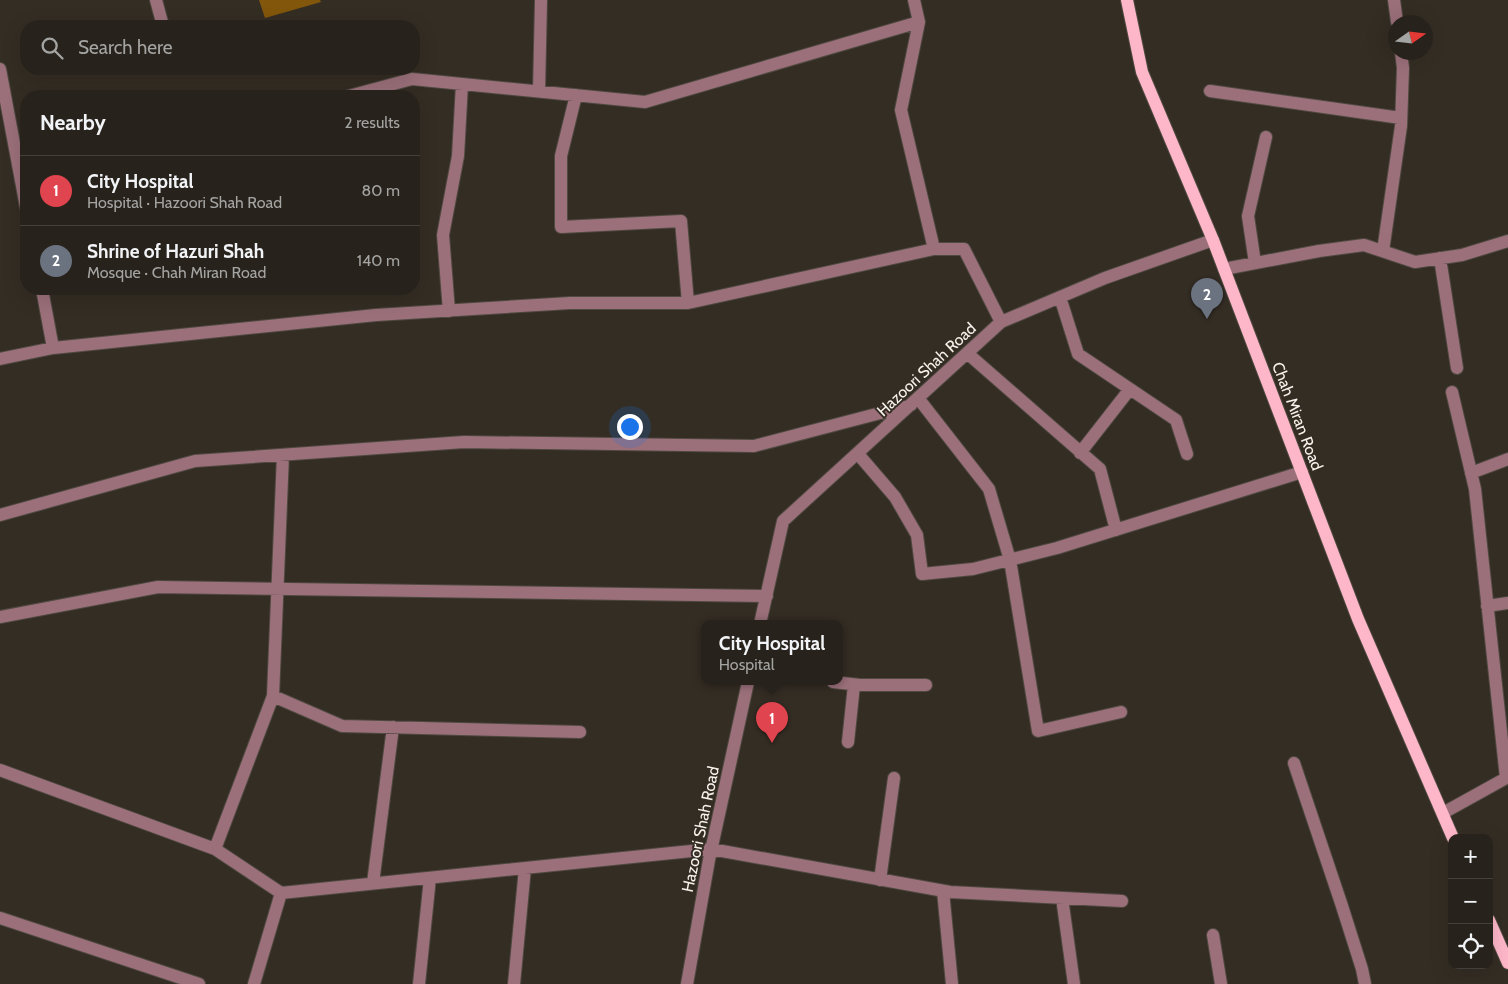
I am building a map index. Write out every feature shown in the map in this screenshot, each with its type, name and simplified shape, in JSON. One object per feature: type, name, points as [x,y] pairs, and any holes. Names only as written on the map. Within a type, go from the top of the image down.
[{"type":"main road","name":"Chah Miran Road","points":[[1127,0],[1142,72],[1213,240],[1358,619],[1451,834]]},
{"type":"main road","points":[[1492,924],[1503,940],[1508,963]]},
{"type":"street","points":[[156,0],[161,20]]},
{"type":"street","points":[[539,91],[541,0]]},
{"type":"street","points":[[914,0],[919,22],[901,110],[934,249]]},
{"type":"street","points":[[1394,0],[1396,15]]},
{"type":"street","points":[[371,90],[412,79],[645,102],[919,22]]},
{"type":"street","points":[[1384,251],[1401,118],[1402,60]]},
{"type":"street","points":[[0,69],[20,166]]},
{"type":"street","points":[[449,311],[443,235],[458,156],[462,84]]},
{"type":"street","points":[[1210,91],[1401,118]]},
{"type":"street","points":[[576,95],[561,156],[561,227],[681,221],[688,303]]},
{"type":"street","points":[[1255,264],[1248,216],[1266,137]]},
{"type":"street","name":"Hazoori Shah Road","points":[[761,620],[783,521],[1001,322],[1105,278],[1213,240]]},
{"type":"street","points":[[1224,269],[1318,251],[1364,245],[1415,262],[1462,254],[1508,241]]},
{"type":"street","points":[[0,359],[53,348],[376,315],[570,303],[688,303],[934,249],[964,250],[1001,322]]},
{"type":"street","points":[[1440,258],[1457,368]]},
{"type":"street","points":[[43,295],[53,348]]},
{"type":"street","points":[[1060,297],[1078,354],[1176,420],[1186,454]]},
{"type":"street","points":[[967,353],[1100,469],[1116,530]]},
{"type":"street","points":[[1080,453],[1130,389]]},
{"type":"street","points":[[1442,813],[1507,778],[1475,489],[1452,392]]},
{"type":"street","points":[[0,515],[195,461],[464,442],[754,446],[915,402],[989,489],[1010,560],[1038,731],[1121,712]]},
{"type":"street","points":[[858,454],[895,497],[917,535],[922,574],[973,569],[1010,560],[1116,530],[1302,472]]},
{"type":"street","points":[[215,849],[274,696],[283,455]]},
{"type":"street","points":[[1471,473],[1508,460]]},
{"type":"street","points":[[0,617],[158,588],[767,596]]},
{"type":"street","points":[[1488,606],[1508,604]]},
{"type":"street","points":[[843,683],[926,685]]},
{"type":"street","name":"Hazoori Shah Road","points":[[687,984],[711,849],[747,685]]},
{"type":"street","points":[[848,742],[854,685]]},
{"type":"street","points":[[274,696],[342,726],[580,732]]},
{"type":"street","points":[[372,884],[393,727]]},
{"type":"street","points":[[1294,763],[1342,906],[1365,984]]},
{"type":"street","points":[[0,770],[215,849],[281,892],[711,849],[943,891],[1122,901]]},
{"type":"street","points":[[880,880],[894,778]]},
{"type":"street","points":[[514,984],[525,868]]},
{"type":"street","points":[[419,984],[430,878]]},
{"type":"street","points":[[943,891],[952,984]]},
{"type":"street","points":[[254,984],[281,892]]},
{"type":"street","points":[[1062,898],[1074,984]]},
{"type":"street","points":[[0,918],[199,984]]},
{"type":"street","points":[[1213,935],[1222,984]]},
{"type":"building","points":[[259,0],[320,0],[321,2],[265,18]]},
{"type":"place","name":"Shrine of Hazuri Shah","points":[[1207,319]]},
{"type":"place","name":"City Hospital","points":[[772,743]]}]
